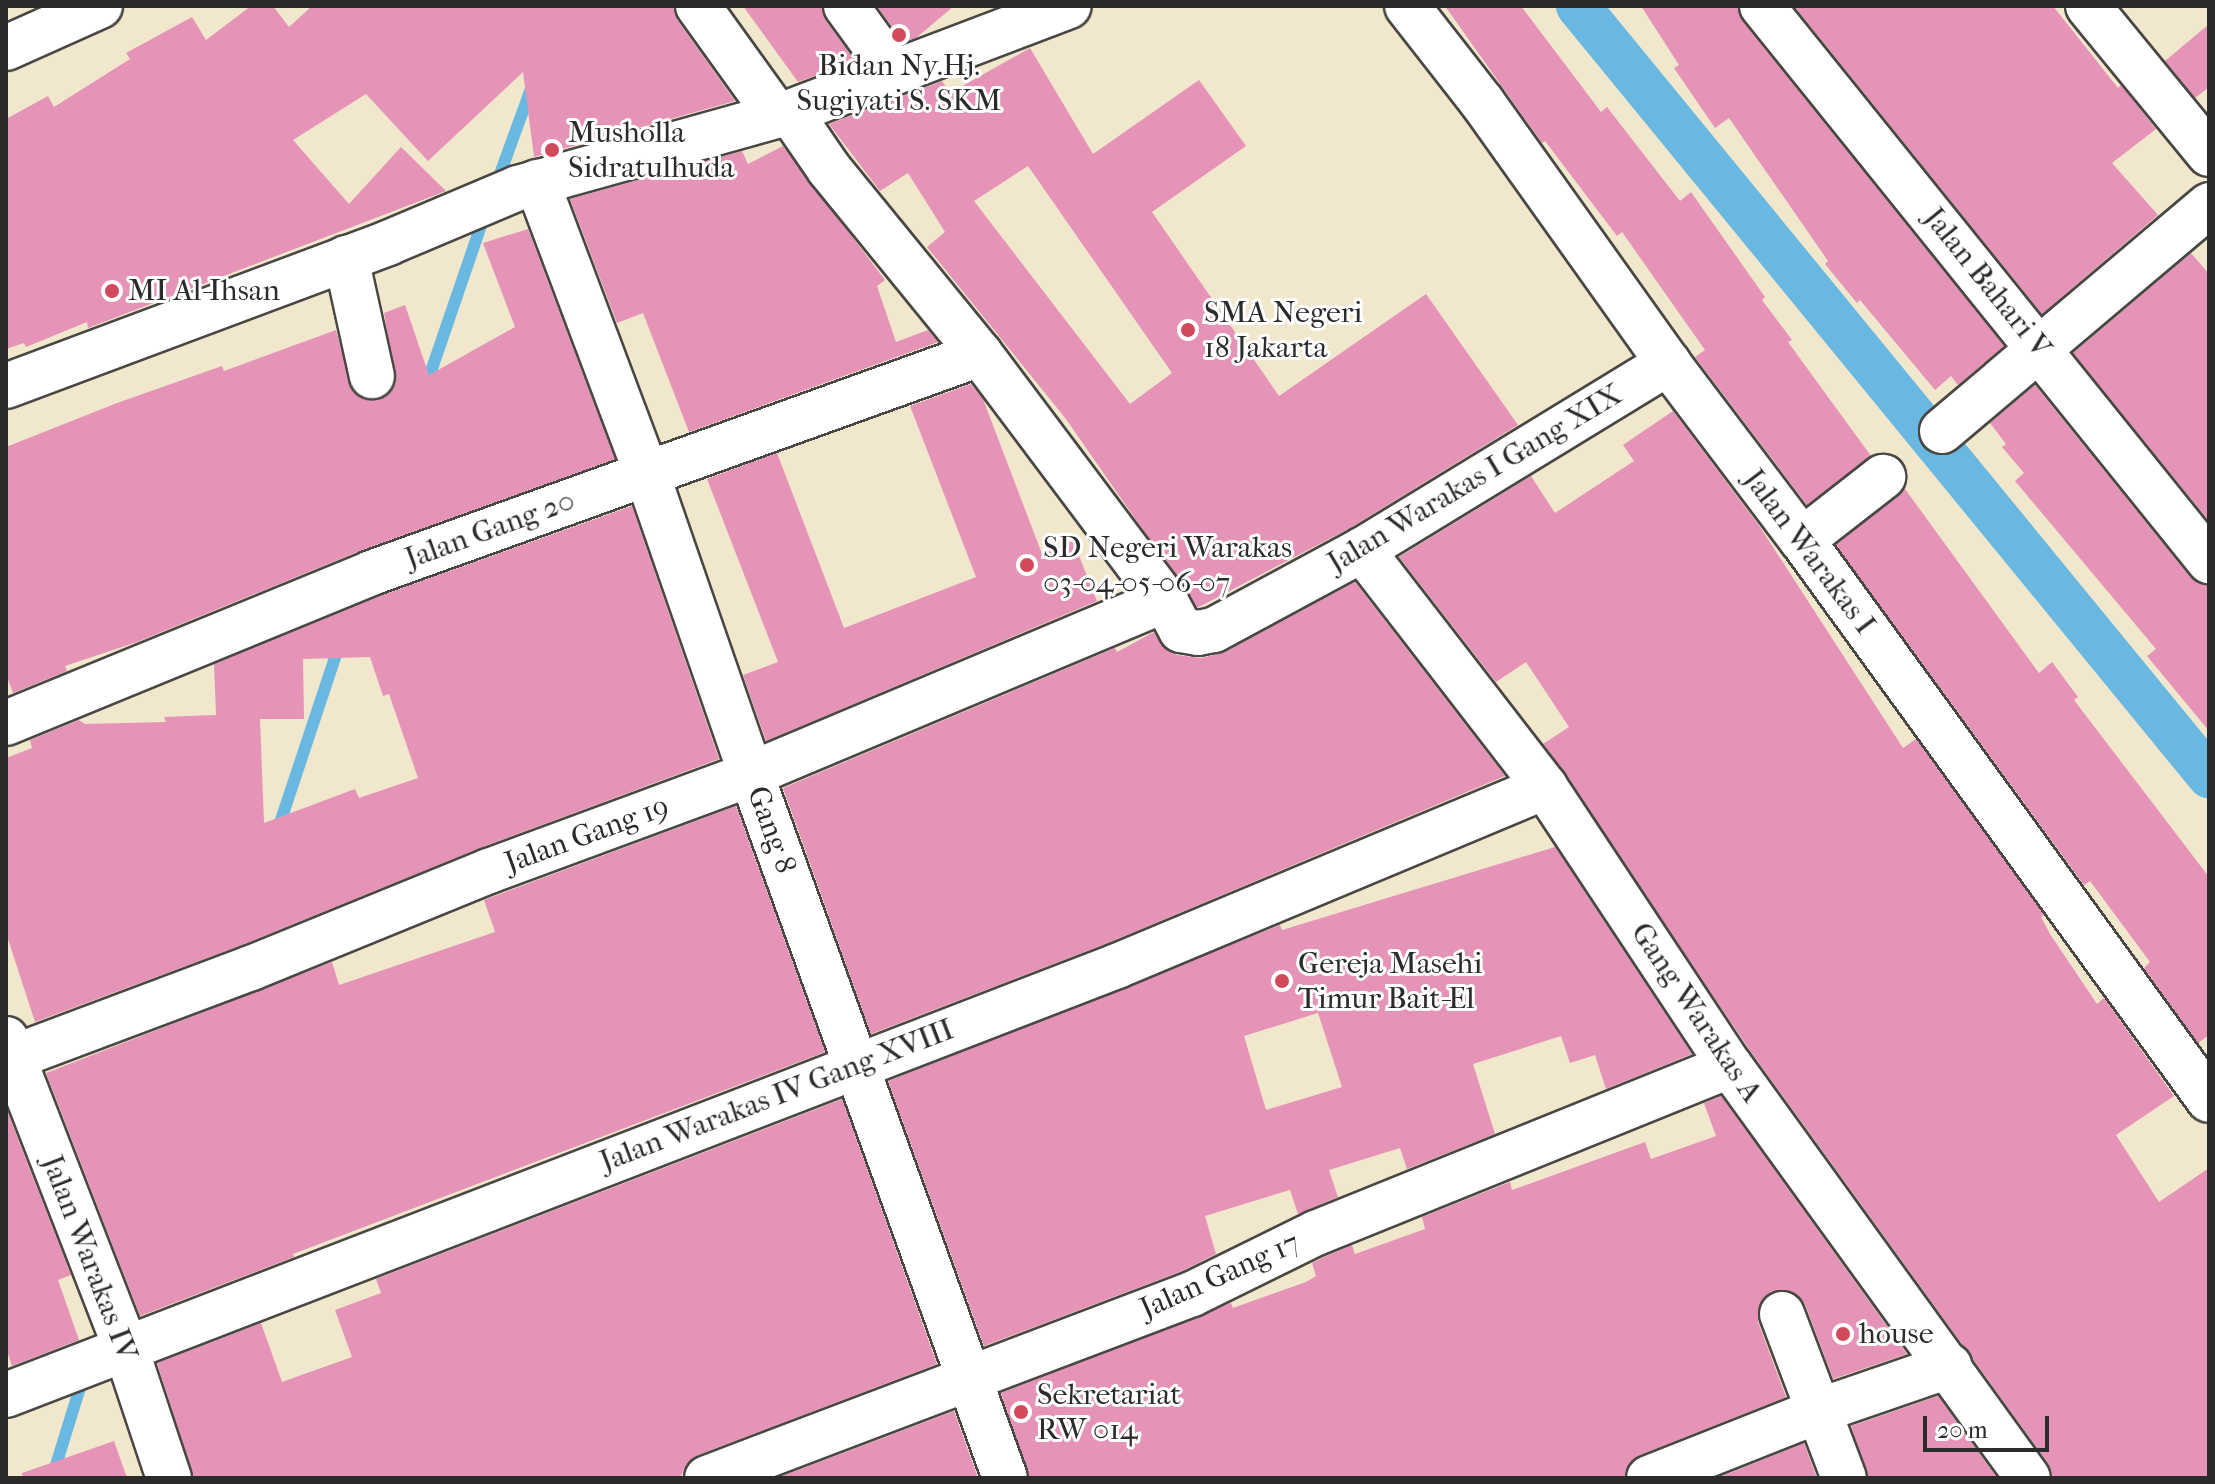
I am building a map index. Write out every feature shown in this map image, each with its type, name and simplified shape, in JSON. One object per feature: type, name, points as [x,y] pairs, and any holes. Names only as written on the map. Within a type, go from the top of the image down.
[{"type":"street","points":[[6,48],[100,6]]},
{"type":"street","points":[[698,6],[980,354],[1165,600]]},
{"type":"street","points":[[846,6],[894,72]]},
{"type":"street","points":[[6,386],[346,258],[518,188],[784,114],[894,72],[1009,17],[1069,6]]},
{"type":"street","name":"Jalan Warakas I","points":[[1407,6],[1482,102],[1668,363],[1802,540],[2209,1100]]},
{"type":"street","name":"Jalan Bahari V","points":[[1762,6],[2209,561]]},
{"type":"street","points":[[2088,6],[2209,154]]},
{"type":"street","name":"Gang 8","points":[[518,188],[647,474],[751,774],[1005,1478]]},
{"type":"street","points":[[1942,431],[2209,205]]},
{"type":"street","points":[[346,258],[372,376]]},
{"type":"street","name":"Jalan Gang 20","points":[[6,723],[371,573],[980,354]]},
{"type":"street","name":"Jalan Warakas I Gang XIX","points":[[1165,600],[1181,630],[1198,633],[1214,630],[1362,550],[1668,363]]},
{"type":"street","points":[[1802,540],[1883,477]]},
{"type":"street","name":"Gang Warakas A","points":[[1362,550],[1545,787],[1730,1066],[2028,1478]]},
{"type":"street","name":"Jalan Gang 19","points":[[8,1052],[205,986],[489,871],[751,774],[1165,600]]},
{"type":"street","name":"Jalan Warakas IV Gang XVIII","points":[[6,1395],[109,1349],[1117,966],[1545,787]]},
{"type":"street","name":"Jalan Warakas IV","points":[[8,1052],[95,1276],[109,1349],[169,1478]]},
{"type":"street","name":"Jalan Gang 17","points":[[707,1478],[1192,1294],[1316,1233],[1730,1066]]},
{"type":"street","points":[[1782,1314],[1844,1478]]},
{"type":"street","points":[[1649,1478],[1818,1411],[1949,1366]]},
{"type":"building","points":[[251,6],[273,6],[289,27],[312,6],[673,6],[678,21],[735,101],[534,157],[523,72],[428,161],[366,94],[293,140],[349,204],[401,147],[446,191],[88,328],[87,322],[26,347],[24,343],[6,349],[6,119],[48,96],[54,107],[130,59],[126,53],[192,17],[206,40]]},
{"type":"building","points":[[743,6],[821,6],[826,21],[855,61],[798,82]]},
{"type":"building","name":"Bidan Ny.Hj. Sugiyati S. SKM","points":[[877,6],[954,6],[916,38],[903,42]]},
{"type":"building","points":[[1445,6],[1521,6],[1601,112],[1607,107],[1680,201],[1691,192],[1765,297],[1762,300],[1792,340],[1788,342],[1871,456],[1807,505],[1695,357],[1705,350],[1622,232],[1617,236],[1545,141],[1542,143]]},
{"type":"building","points":[[1641,6],[1738,6],[1743,22],[2004,346],[1958,385],[1951,376],[1935,390],[1860,300],[1857,303],[1825,264],[1828,261],[1729,118],[1715,128],[1674,68],[1679,65]]},
{"type":"building","points":[[1794,6],[2053,6],[2118,88],[2121,85],[2156,129],[2112,163],[2158,215],[2042,314]]},
{"type":"building","points":[[2209,24],[2209,87],[2195,98],[2165,61]]},
{"type":"building","points":[[1030,48],[1093,154],[1199,80],[1246,146],[1152,212],[1279,396],[1426,294],[1518,425],[1350,528],[1197,608],[1066,419],[927,247],[945,232],[908,173],[880,191],[829,124],[942,81],[950,93]],"holes":[[[1028,166],[1172,373],[1130,404],[974,201]]]},
{"type":"building","points":[[783,146],[885,280],[877,286],[896,342],[928,330],[938,342],[689,432],[643,313],[617,323],[570,199],[742,151],[748,164]]},
{"type":"building","points":[[528,229],[615,459],[362,550],[137,642],[65,666],[67,671],[13,693],[6,674],[6,447],[117,403],[222,366],[224,371],[336,330],[353,392],[365,400],[378,400],[389,394],[396,383],[384,313],[405,305],[429,375],[515,327],[483,243]]},
{"type":"building","points":[[2191,253],[2209,274],[2209,521],[2073,353]]},
{"type":"building","name":"SD Negeri Warakas 03-04-05-06-07","points":[[971,384],[983,399],[1042,554],[1073,541],[1097,601],[766,741],[743,675],[778,662],[707,479],[777,453],[844,628],[976,577],[910,406]]},
{"type":"building","points":[[2035,385],[2190,577],[2209,585],[2209,731],[2147,656],[2156,649],[2015,481],[2024,473],[2002,447],[2006,444],[1990,423]]},
{"type":"building","points":[[1673,411],[1760,527],[1903,748],[1916,739],[2044,915],[2041,917],[2050,934],[2097,1004],[2104,998],[2174,1096],[2116,1135],[2159,1202],[2209,1168],[2209,1478],[2053,1478],[2048,1463],[1751,1052],[1543,744],[1569,727],[1526,662],[1496,682],[1399,557],[1531,476],[1555,513],[1634,461],[1623,445]]},
{"type":"building","points":[[1905,489],[2039,673],[2052,662],[2078,697],[2074,700],[2209,877],[2209,1035],[2198,1043],[2144,968],[2150,962],[2090,881],[2084,885],[1836,545]]},
{"type":"building","points":[[632,506],[719,759],[480,848],[242,945],[35,1022],[6,933],[6,758],[32,748],[30,740],[79,720],[85,724],[166,722],[164,717],[216,715],[214,664],[380,596]],"holes":[[[370,657],[383,696],[389,694],[418,778],[359,798],[355,789],[264,823],[260,719],[304,719],[303,659]]]},
{"type":"building","points":[[1355,582],[1505,776],[1108,943],[871,1034],[783,788],[1115,648],[1117,652],[1154,632],[1166,650],[1177,655],[1202,658],[1225,652]]},
{"type":"building","points":[[736,806],[825,1052],[293,1254],[294,1257],[140,1316],[46,1073],[332,962],[339,985],[495,932],[484,900]]},
{"type":"building","points":[[1555,847],[1692,1054],[1606,1089],[1595,1055],[1570,1063],[1561,1036],[1473,1064],[1495,1134],[1407,1169],[1400,1148],[1329,1170],[1338,1197],[1298,1214],[1290,1190],[1205,1216],[1216,1254],[1182,1271],[984,1346],[888,1081],[1280,925],[1282,930]],"holes":[[[1318,1013],[1342,1087],[1266,1110],[1244,1036]]]},
{"type":"building","points":[[1721,1096],[1907,1354],[1833,1379],[1805,1304],[1798,1295],[1787,1290],[1772,1291],[1763,1298],[1758,1309],[1758,1322],[1786,1397],[1640,1455],[1629,1463],[1625,1478],[1029,1478],[1001,1393],[1231,1303],[1233,1308],[1306,1282],[1316,1276],[1312,1263],[1326,1256],[1352,1245],[1355,1254],[1425,1229],[1422,1217],[1510,1182],[1512,1190],[1645,1142],[1651,1159],[1716,1136],[1704,1103]]},
{"type":"building","points":[[842,1099],[937,1364],[698,1455],[687,1463],[680,1478],[194,1478],[157,1363],[261,1323],[282,1382],[352,1357],[335,1310],[381,1293],[376,1279]]},
{"type":"building","points":[[6,1108],[71,1275],[58,1280],[79,1340],[12,1366],[6,1348]]},
{"type":"building","points":[[1938,1396],[1997,1478],[1868,1478],[1851,1426]]},
{"type":"building","points":[[954,1411],[978,1478],[777,1478]]},
{"type":"building","points":[[114,1441],[127,1478],[23,1478],[22,1473]]},
{"type":"building","points":[[1804,1443],[1817,1478],[1717,1478]]},
{"type":"waterway","points":[[1578,6],[2209,776]]},
{"type":"waterway","points":[[496,185],[532,86]]},
{"type":"waterway","points":[[425,389],[485,214]]},
{"type":"waterway","points":[[278,829],[339,646]]},
{"type":"waterway","points":[[52,1478],[83,1378]]},
{"type":"place","name":"Bidan Ny.Hj. Sugiyati S. SKM","points":[[899,35]]},
{"type":"place","name":"Musholla Sidratulhuda","points":[[552,150]]},
{"type":"place","name":"MI Al-Ihsan","points":[[112,291]]},
{"type":"place","name":"SMA Negeri 18 Jakarta","points":[[1188,330]]},
{"type":"place","name":"SD Negeri Warakas 03-04-05-06-07","points":[[1027,565]]},
{"type":"place","name":"Gereja Masehi Timur Bait-El","points":[[1282,981]]},
{"type":"place","name":"house","points":[[1843,1334]]},
{"type":"place","name":"Sekretariat RW 014","points":[[1021,1412]]}]
